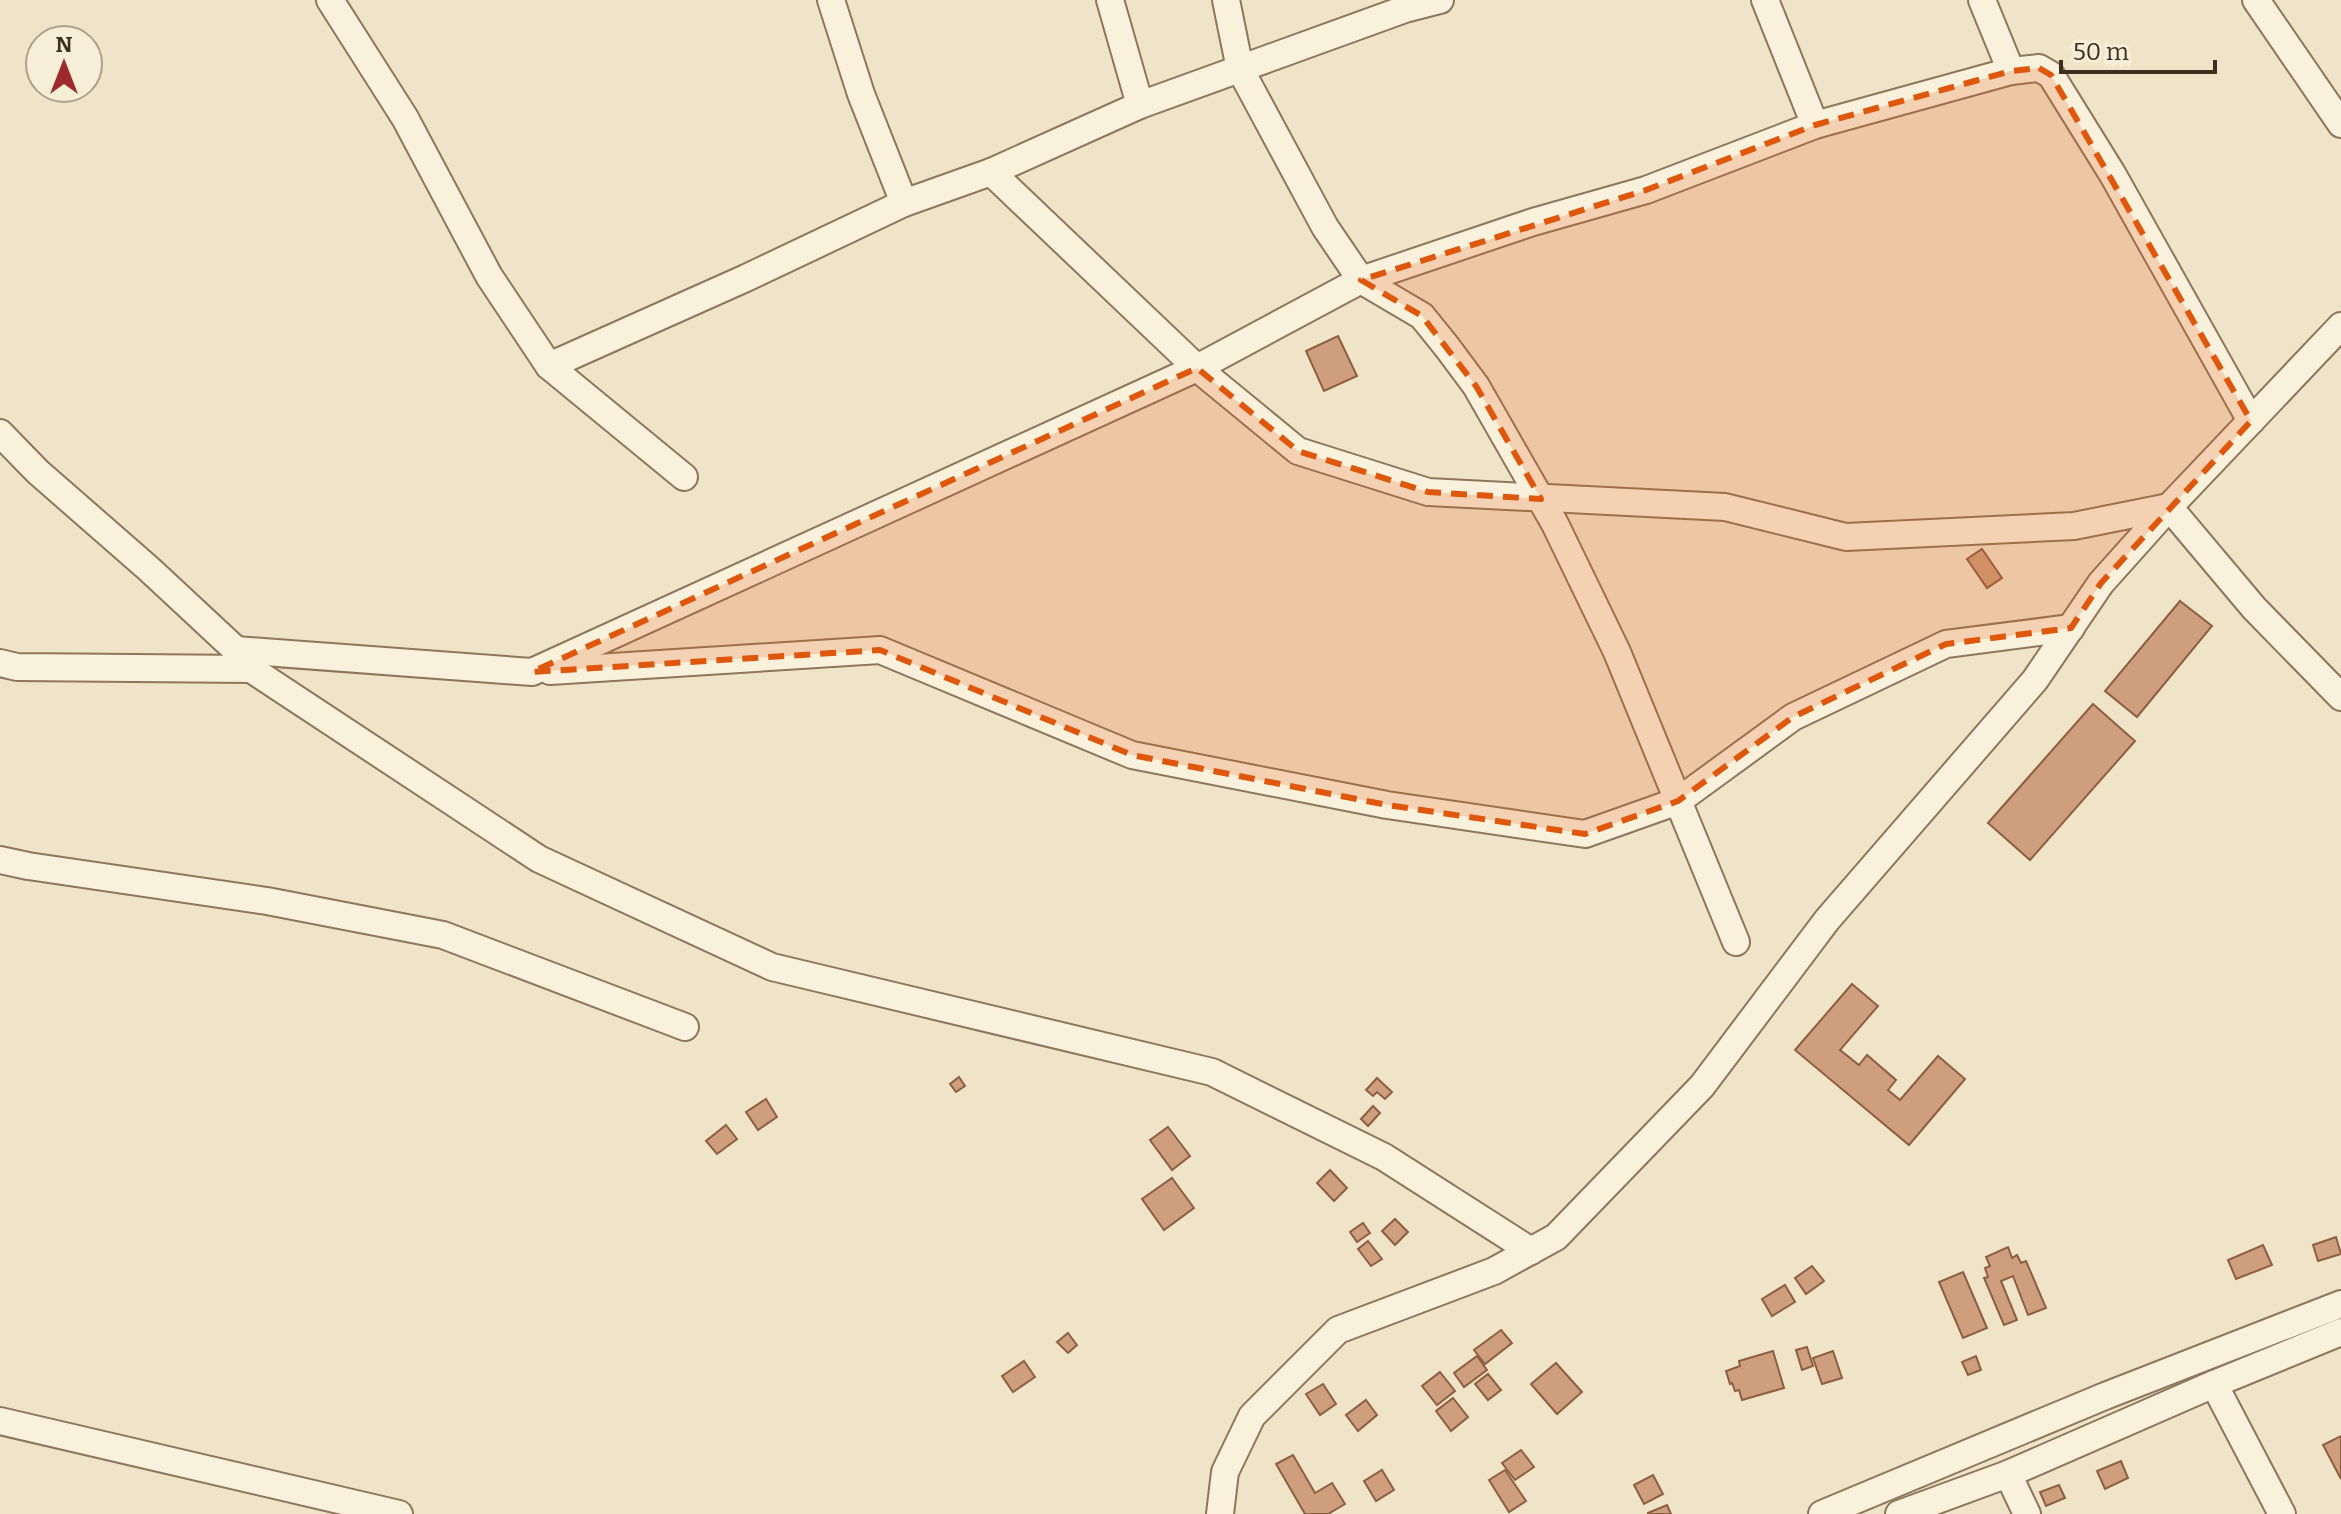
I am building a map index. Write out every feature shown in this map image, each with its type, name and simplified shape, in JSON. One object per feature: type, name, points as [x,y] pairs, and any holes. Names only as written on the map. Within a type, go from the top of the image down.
[{"type":"street","points":[[330,0],[405,118],[489,276],[549,366],[684,477]]},
{"type":"street","points":[[831,0],[861,94],[904,203]]},
{"type":"street","points":[[1110,0],[1140,105]]},
{"type":"street","points":[[1226,0],[1240,69],[1325,227],[1361,280],[1422,316],[1476,386],[1541,499],[1617,652],[1736,942]]},
{"type":"street","points":[[549,366],[904,203],[991,172],[1140,105],[1405,9],[1440,0]]},
{"type":"street","points":[[1765,0],[1815,125]]},
{"type":"street","points":[[1982,0],[2011,71]]},
{"type":"street","points":[[2256,0],[2341,124]]},
{"type":"street","points":[[532,672],[1197,368],[1361,280],[1533,222],[1646,190],[1815,125],[2011,71],[2039,68],[2051,75],[2113,175],[2251,421]]},
{"type":"street","points":[[991,172],[1197,368],[1298,451],[1428,492],[1725,507],[1846,537],[2074,526],[2169,507]]},
{"type":"street","points":[[1220,1514],[1225,1472],[1252,1416],[1338,1330],[1494,1271],[1556,1237],[1702,1086],[1827,920],[2035,680],[2101,583],[2341,326]]},
{"type":"street","points":[[0,433],[38,472],[139,560],[244,660],[539,859],[772,967],[1212,1072],[1384,1157],[1531,1251]]},
{"type":"street","points":[[2169,507],[2254,608],[2341,697]]},
{"type":"street","points":[[0,663],[17,667],[244,660],[532,672],[880,650],[1132,755],[1387,805],[1585,834],[1678,801],[1793,717],[1946,644],[2071,628]]},
{"type":"street","points":[[0,860],[267,901],[443,935],[685,1027]]},
{"type":"street","points":[[1822,1514],[2118,1391],[2341,1304]]},
{"type":"street","points":[[1899,1514],[2008,1474],[2341,1332]]},
{"type":"street","points":[[2214,1384],[2282,1514]]},
{"type":"street","points":[[0,1421],[399,1514]]},
{"type":"street","points":[[2008,1474],[2027,1514]]},
{"type":"highlighted area","points":[[2039,68],[2051,75],[2251,421],[2101,583],[2071,628],[1946,644],[1793,717],[1678,801],[1585,834],[1387,805],[1132,755],[880,650],[532,672],[1197,368],[1298,451],[1428,492],[1541,499],[1476,386],[1422,316],[1361,280],[1646,190],[1815,125],[2011,71]]},
{"type":"building","points":[[1338,336],[1357,376],[1324,391],[1306,351]]},
{"type":"building","points":[[1982,549],[2002,578],[1987,588],[1967,559]]},
{"type":"building","points":[[2180,601],[2212,626],[2137,717],[2105,691]]},
{"type":"building","points":[[2093,704],[2135,741],[2030,860],[1988,823]]},
{"type":"building","points":[[1852,984],[1878,1006],[1840,1050],[1859,1065],[1867,1055],[1896,1080],[1888,1090],[1900,1100],[1938,1056],[1965,1079],[1909,1145],[1795,1050]]},
{"type":"building","points":[[959,1077],[965,1086],[956,1092],[950,1084]]},
{"type":"building","points":[[1377,1078],[1392,1092],[1385,1099],[1377,1092],[1373,1096],[1366,1090]]},
{"type":"building","points":[[766,1099],[777,1117],[758,1130],[746,1112]]},
{"type":"building","points":[[1373,1106],[1380,1113],[1368,1126],[1361,1119]]},
{"type":"building","points":[[726,1125],[737,1139],[717,1154],[706,1141]]},
{"type":"building","points":[[1168,1127],[1190,1156],[1172,1170],[1150,1140]]},
{"type":"building","points":[[1330,1170],[1347,1188],[1334,1201],[1317,1183]]},
{"type":"building","points":[[1172,1178],[1194,1208],[1164,1230],[1142,1199]]},
{"type":"building","points":[[1395,1219],[1408,1232],[1395,1245],[1382,1231]]},
{"type":"building","points":[[1363,1223],[1370,1233],[1357,1242],[1350,1232]]},
{"type":"building","points":[[2336,1237],[2341,1254],[2318,1261],[2313,1245]]},
{"type":"building","points":[[1368,1241],[1382,1259],[1371,1266],[1358,1249]]},
{"type":"building","points":[[2263,1245],[2272,1265],[2236,1279],[2228,1260]]},
{"type":"building","points":[[2008,1247],[2012,1258],[2017,1255],[2021,1263],[2026,1261],[2046,1308],[2028,1315],[2013,1276],[2001,1281],[2017,1320],[2004,1325],[1984,1278],[1988,1277],[1985,1268],[1990,1266],[1986,1257]]},
{"type":"building","points":[[1812,1266],[1824,1281],[1806,1294],[1795,1278]]},
{"type":"building","points":[[1963,1272],[1987,1328],[1963,1338],[1939,1282]]},
{"type":"building","points":[[1785,1285],[1795,1302],[1772,1316],[1762,1299]]},
{"type":"building","points":[[1501,1330],[1512,1343],[1485,1364],[1474,1350]]},
{"type":"building","points":[[1068,1333],[1077,1345],[1068,1353],[1057,1342]]},
{"type":"building","points":[[1807,1347],[1813,1366],[1802,1370],[1796,1350]]},
{"type":"building","points":[[1773,1351],[1784,1388],[1742,1400],[1739,1390],[1735,1391],[1730,1384],[1726,1371],[1740,1366],[1739,1361]]},
{"type":"building","points":[[1833,1351],[1842,1378],[1822,1384],[1813,1358]]},
{"type":"building","points":[[1477,1356],[1487,1370],[1464,1387],[1454,1373]]},
{"type":"building","points":[[1976,1356],[1981,1370],[1968,1375],[1962,1362]]},
{"type":"building","points":[[1024,1361],[1035,1377],[1013,1392],[1002,1376]]},
{"type":"building","points":[[1556,1363],[1582,1392],[1557,1414],[1531,1384]]},
{"type":"building","points":[[1440,1372],[1455,1391],[1437,1405],[1422,1386]]},
{"type":"building","points":[[1488,1374],[1501,1390],[1488,1400],[1475,1384]]},
{"type":"building","points":[[1323,1384],[1336,1404],[1320,1415],[1306,1394]]},
{"type":"building","points":[[1453,1398],[1468,1417],[1451,1431],[1436,1411]]},
{"type":"building","points":[[1366,1400],[1377,1415],[1358,1431],[1346,1415]]},
{"type":"building","points":[[2341,1436],[2341,1479],[2323,1445]]},
{"type":"building","points":[[1521,1450],[1534,1467],[1515,1480],[1502,1463]]},
{"type":"building","points":[[1293,1455],[1315,1493],[1332,1483],[1345,1504],[1328,1514],[1305,1514],[1276,1464]]},
{"type":"building","points":[[2121,1461],[2128,1478],[2105,1489],[2097,1471]]},
{"type":"building","points":[[1382,1470],[1394,1490],[1376,1501],[1364,1481]]},
{"type":"building","points":[[1505,1470],[1526,1501],[1509,1512],[1489,1480]]},
{"type":"building","points":[[1653,1475],[1663,1494],[1644,1504],[1634,1485]]},
{"type":"building","points":[[2059,1485],[2065,1498],[2046,1506],[2040,1492]]},
{"type":"building","points":[[1667,1505],[1671,1514],[1648,1514],[1648,1513]]}]
